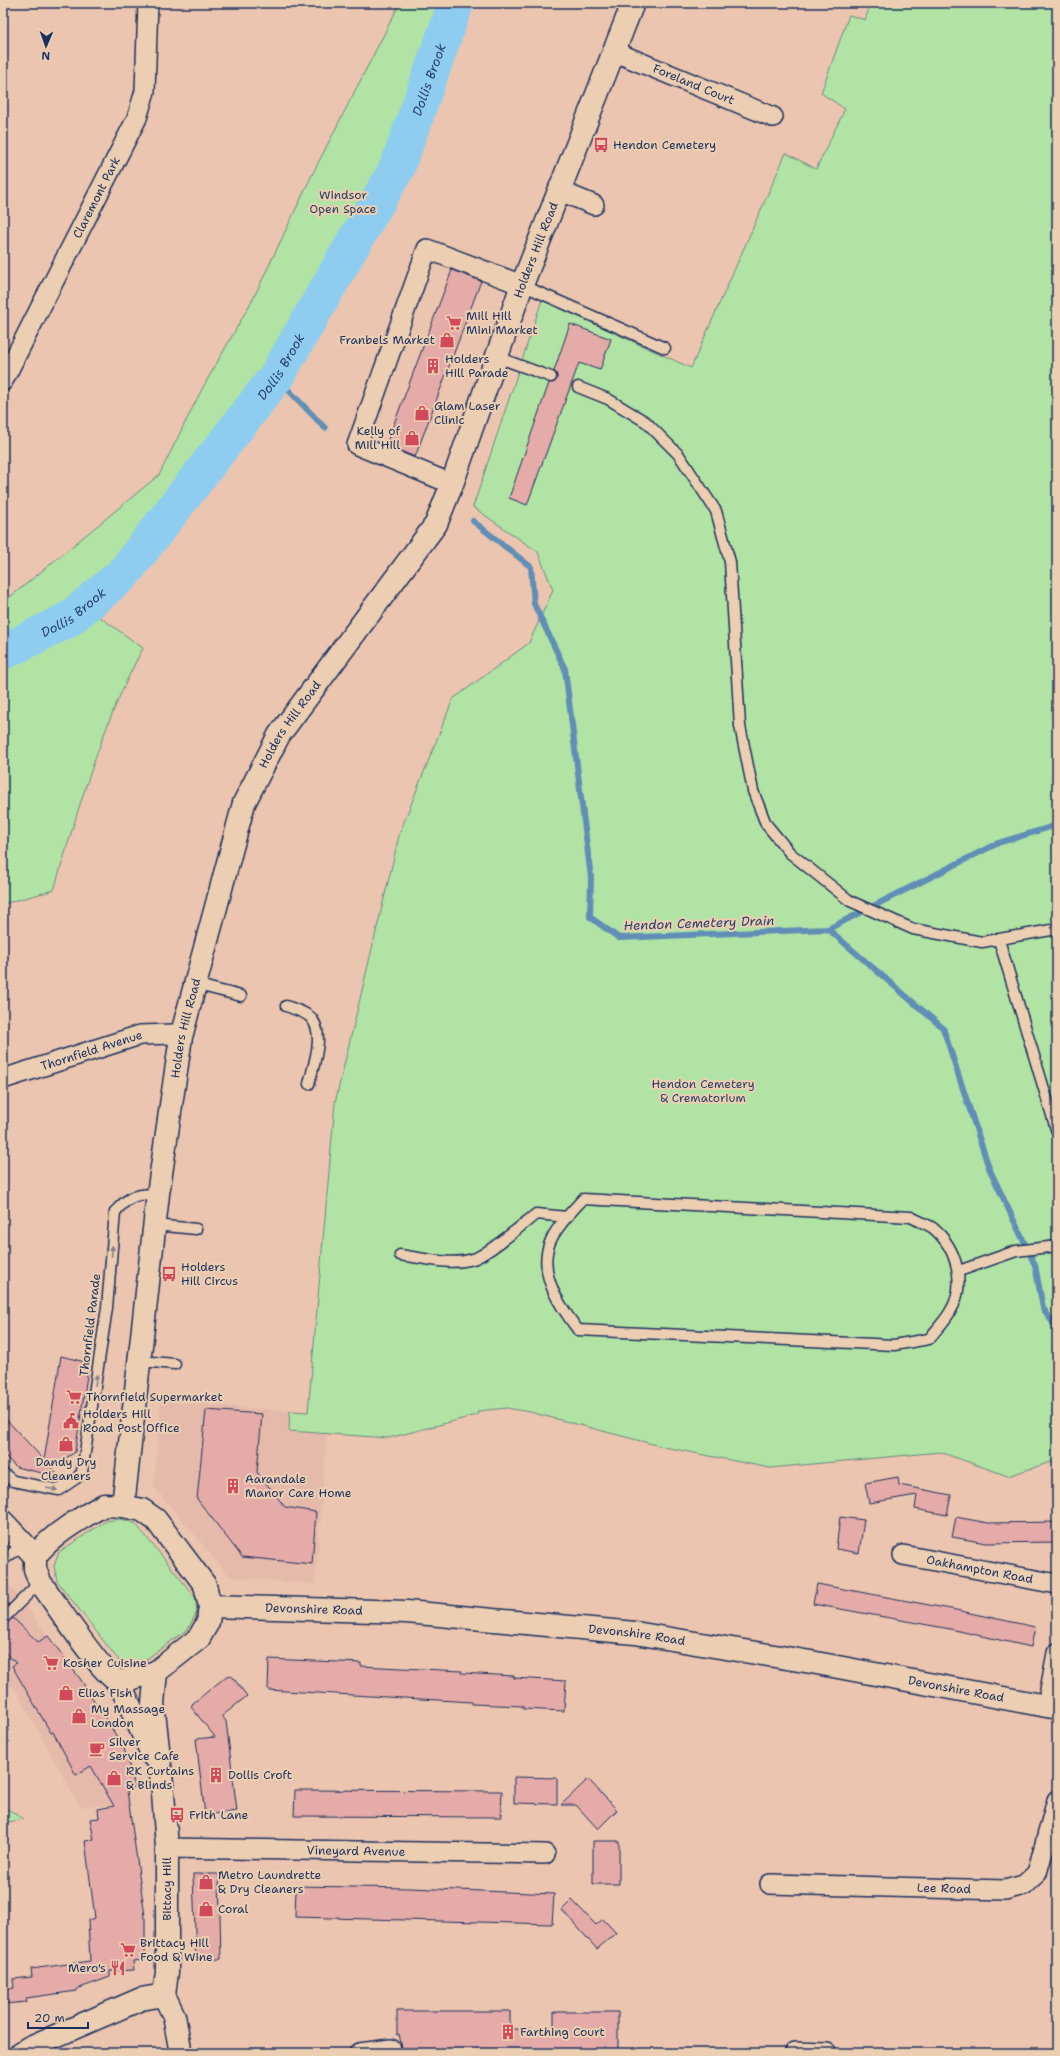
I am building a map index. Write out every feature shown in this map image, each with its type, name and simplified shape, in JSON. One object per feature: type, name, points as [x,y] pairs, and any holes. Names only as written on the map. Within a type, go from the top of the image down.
[{"type":"main road","name":"Holders Hill Road","points":[[123,1506],[158,1194],[180,1037],[244,803],[279,735],[436,524],[452,484],[522,285],[633,3]]},
{"type":"main road","points":[[3,1522],[29,1550],[40,1582],[101,1666],[114,1680],[119,1682],[156,1672],[199,1638],[208,1622],[210,1606],[204,1585],[156,1520],[142,1510],[123,1506],[104,1505],[83,1516],[45,1544],[29,1550]]},
{"type":"main road","name":"Devonshire Road","points":[[210,1606],[407,1612],[635,1633],[811,1662],[1052,1707]]},
{"type":"main road","name":"Bittacy Hill","points":[[156,1672],[153,1703],[167,1848],[167,1972],[164,1995]]},
{"type":"main road","name":"Bittacy Hill","points":[[119,1682],[160,1769]]},
{"type":"main road","points":[[21,2053],[30,2047],[141,1999],[164,1995],[174,2016],[181,2053]]},
{"type":"street","name":"Claremont Park","points":[[3,381],[137,118],[145,91],[148,3]]},
{"type":"street","name":"Foreland Court","points":[[615,52],[773,117]]},
{"type":"street","points":[[560,191],[594,205]]},
{"type":"street","points":[[452,484],[357,445],[427,249],[522,285]]},
{"type":"street","name":"Thornfield Avenue","points":[[3,1079],[140,1035],[173,1034],[180,1037]]},
{"type":"street","name":"Oakhampton Road","points":[[903,1555],[1057,1584]]},
{"type":"street","points":[[1052,1707],[1057,1653]]},
{"type":"street","name":"Lee Road","points":[[770,1884],[1005,1890],[1024,1885],[1038,1873],[1057,1800]]},
{"type":"street","name":"Vineyard Avenue","points":[[167,1848],[545,1854]]},
{"type":"street","points":[[359,2053],[391,2051]]},
{"type":"street","points":[[795,2052],[827,2053]]},
{"type":"lane","points":[[522,285],[665,348]]},
{"type":"lane","points":[[497,357],[551,377]]},
{"type":"lane","points":[[578,387],[608,398],[646,422],[680,455],[716,511],[730,562],[740,726],[752,791],[766,824],[790,853],[850,901],[913,929],[982,942],[1057,929]]},
{"type":"lane","points":[[999,940],[1057,1132]]},
{"type":"lane","points":[[194,984],[241,996]]},
{"type":"lane","points":[[286,1006],[309,1017],[316,1025],[316,1050],[309,1084]]},
{"type":"lane","name":"Thornfield Parade","points":[[3,1473],[12,1481],[59,1490],[78,1477],[82,1472],[107,1308],[115,1212],[124,1202],[138,1194],[158,1194]]},
{"type":"lane","points":[[584,1199],[911,1218],[933,1228],[950,1248],[959,1271],[957,1292],[951,1311],[929,1339],[894,1345],[578,1330],[557,1302],[550,1280],[547,1260],[551,1240],[567,1216],[584,1199]]},
{"type":"lane","points":[[400,1255],[450,1262],[469,1260],[481,1255],[536,1214],[567,1216]]},
{"type":"lane","points":[[155,1225],[196,1229]]},
{"type":"lane","points":[[959,1271],[1016,1251],[1057,1246]]},
{"type":"lane","points":[[140,1361],[175,1364]]},
{"type":"lane","points":[[3,1560],[29,1550]]},
{"type":"lane","points":[[3,1619],[40,1582]]},
{"type":"shaded area","points":[[161,1401],[290,1411],[289,1431],[327,1434],[315,1584],[230,1577],[154,1487]]},
{"type":"shaded area","points":[[4,1578],[48,1636],[124,1748],[135,1786],[128,1790],[129,1803],[80,1807],[15,1688],[3,1685]]},
{"type":"green space","name":"Windsor Open Space","points":[[400,3],[474,3],[447,74],[376,224],[267,413],[139,572],[93,612],[143,648],[128,677],[103,736],[82,797],[54,890],[3,904],[3,603],[159,475],[201,391],[254,297],[313,173]]},
{"type":"green space","name":"Hendon Cemetery & Crematorium","points":[[871,3],[1057,3],[1057,1460],[1008,1476],[940,1452],[770,1468],[664,1447],[530,1412],[507,1408],[478,1411],[477,1415],[389,1438],[289,1431],[290,1411],[308,1412],[335,1103],[400,832],[453,699],[529,643],[553,590],[538,552],[473,507],[542,300],[691,368],[786,153],[816,169],[845,109],[821,93],[849,15],[865,20]]},
{"type":"green space","points":[[120,1519],[135,1523],[195,1597],[197,1612],[188,1629],[137,1666],[120,1662],[57,1581],[54,1566],[59,1552],[106,1521]]},
{"type":"green space","points":[[3,1806],[23,1819],[3,1823]]},
{"type":"building","name":"Holders Hill Parade","points":[[452,270],[481,281],[415,457],[386,445]]},
{"type":"building","points":[[570,324],[611,339],[600,370],[579,363],[527,505],[509,498],[549,383],[555,382],[557,379],[554,371]]},
{"type":"building","points":[[61,1356],[89,1363],[75,1452],[51,1468],[59,1476],[44,1473],[42,1474],[16,1467],[3,1454],[3,1416],[44,1460]]},
{"type":"building","name":"Aarandale Manor Care Home","points":[[206,1410],[262,1414],[257,1472],[285,1507],[316,1512],[312,1564],[242,1557],[197,1499]]},
{"type":"building","points":[[898,1477],[899,1485],[951,1495],[947,1515],[915,1509],[917,1495],[869,1503],[865,1483]]},
{"type":"building","points":[[840,1517],[864,1520],[859,1553],[836,1549]]},
{"type":"building","points":[[956,1517],[988,1523],[1057,1522],[1057,1542],[986,1543],[952,1537]]},
{"type":"building","points":[[817,1584],[956,1610],[1035,1627],[1031,1647],[950,1629],[813,1604]]},
{"type":"building","points":[[13,1618],[38,1642],[48,1636],[81,1680],[124,1748],[135,1786],[127,1791],[145,1916],[145,1960],[133,1961],[134,1970],[110,1971],[110,1977],[77,1989],[77,1991],[26,1998],[27,2002],[3,2004],[3,1989],[14,1988],[13,1979],[32,1977],[31,1969],[90,1961],[88,1920],[95,1918],[85,1841],[94,1840],[90,1819],[99,1818],[98,1809],[114,1806],[91,1766],[76,1775],[53,1732],[51,1733],[12,1666],[16,1663],[3,1651],[3,1625]]},
{"type":"building","points":[[269,1659],[361,1663],[361,1666],[462,1671],[461,1673],[566,1681],[564,1711],[523,1709],[523,1706],[472,1704],[472,1702],[268,1690]]},
{"type":"building","name":"Dollis Croft","points":[[228,1675],[231,1675],[247,1696],[222,1716],[226,1721],[237,1811],[205,1815],[196,1739],[215,1737],[191,1707],[193,1705],[192,1704]]},
{"type":"building","points":[[514,1777],[557,1778],[557,1804],[514,1803]]},
{"type":"building","points":[[588,1779],[617,1810],[598,1829],[576,1805],[561,1805]]},
{"type":"building","points":[[295,1790],[502,1791],[501,1817],[294,1816]]},
{"type":"building","points":[[593,1841],[619,1841],[619,1884],[593,1884]]},
{"type":"building","points":[[193,1874],[219,1874],[221,1959],[196,1960]]},
{"type":"building","points":[[296,1886],[410,1888],[554,1894],[552,1924],[295,1917]]},
{"type":"building","points":[[572,1900],[596,1925],[603,1919],[616,1933],[597,1949],[562,1910]]},
{"type":"building","name":"Farthing Court","points":[[397,2011],[510,2011],[510,2029],[554,2029],[554,2012],[618,2012],[618,2053],[418,2053],[418,2048],[402,2048],[399,2034],[397,2035]]},
{"type":"waterway","name":"Dollis Brook","points":[[3,652],[68,620],[123,574],[276,377],[397,168],[456,3]]},
{"type":"waterway","points":[[276,377],[325,428]]},
{"type":"waterway","name":"Hendon Cemetery Drain","points":[[473,521],[531,567],[534,604],[565,669],[591,878],[590,917],[619,938],[828,929],[998,843],[1057,825]]},
{"type":"waterway","points":[[828,929],[943,1028],[989,1168],[1035,1265],[1043,1308],[1057,1329]]},
{"type":"place","name":"Hendon Cemetery","points":[[601,145]]},
{"type":"place","name":"Mill Hill Mini Market","points":[[454,323]]},
{"type":"place","name":"Franbels Market","points":[[447,340]]},
{"type":"place","name":"Holders Hill Parade","points":[[433,366]]},
{"type":"place","name":"Glam Laser Clinic","points":[[422,413]]},
{"type":"place","name":"Kelly of Mill Hill","points":[[412,438]]},
{"type":"place","name":"Holders Hill Circus","points":[[169,1274]]},
{"type":"place","name":"Thornfield Supermarket","points":[[74,1397]]},
{"type":"place","name":"Holders Hill Road Post Office","points":[[71,1421]]},
{"type":"place","name":"Dandy Dry Cleaners","points":[[66,1444]]},
{"type":"place","name":"Aarandale Manor Care Home","points":[[233,1486]]},
{"type":"place","name":"Kosher Cuisine","points":[[51,1663]]},
{"type":"place","name":"Elias Fish","points":[[66,1693]]},
{"type":"place","name":"My Massage London","points":[[79,1716]]},
{"type":"place","name":"Silver Service Cafe","points":[[97,1749]]},
{"type":"place","name":"Dollis Croft","points":[[216,1775]]},
{"type":"place","name":"RK Curtains & Blinds","points":[[114,1778]]},
{"type":"place","name":"Frith Lane","points":[[177,1815]]},
{"type":"place","name":"Metro Laundrette & Dry Cleaners","points":[[206,1882]]},
{"type":"place","name":"Coral","points":[[206,1909]]},
{"type":"place","name":"Brittacy Hill Food & Wine","points":[[128,1950]]},
{"type":"place","name":"Mero's","points":[[118,1968]]},
{"type":"place","name":"Farthing Court","points":[[508,2032]]}]
